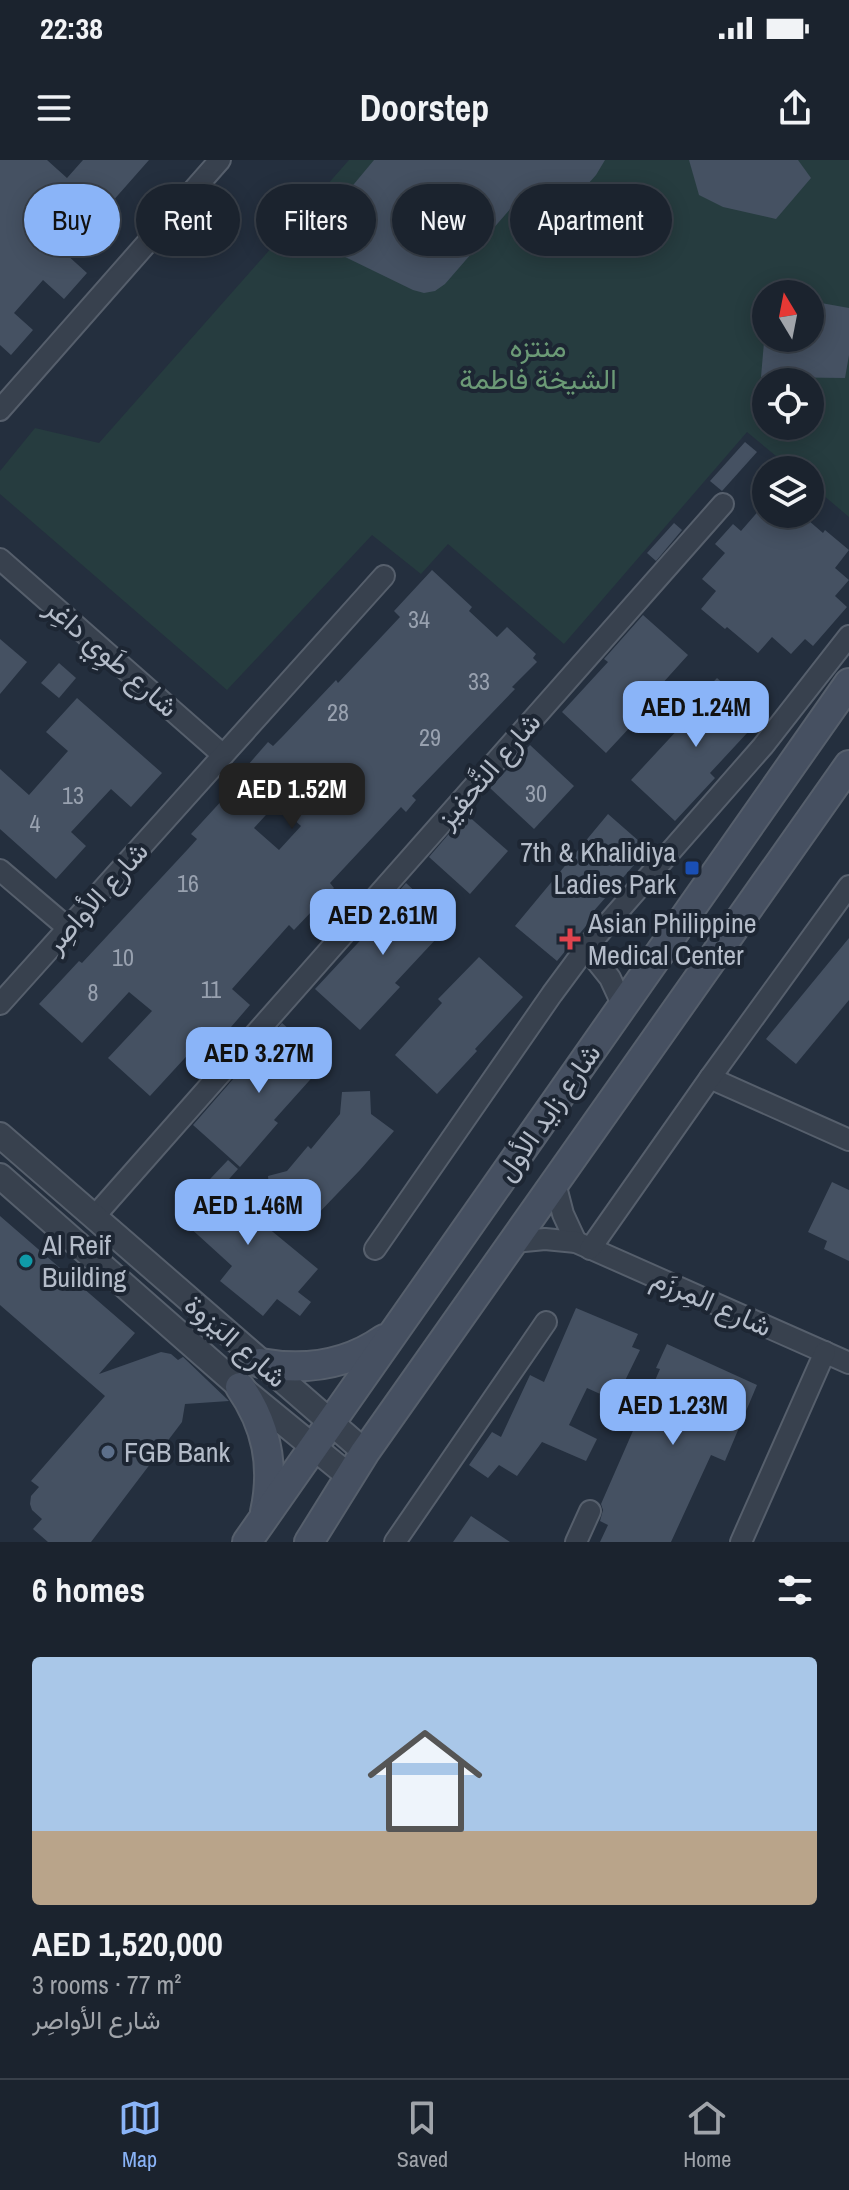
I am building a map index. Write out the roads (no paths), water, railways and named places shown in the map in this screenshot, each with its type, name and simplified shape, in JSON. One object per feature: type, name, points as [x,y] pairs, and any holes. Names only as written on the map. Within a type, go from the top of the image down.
[{"type":"main road","name":"شارع زايد الأول","points":[[254,1534],[849,683]]},
{"type":"main road","name":"شارع زايد الأول","points":[[309,1542],[365,1452],[849,765]]},
{"type":"main road","points":[[260,1363],[298,1367],[333,1363],[366,1350],[395,1331]]},
{"type":"main road","points":[[240,1387],[258,1418],[268,1451],[268,1496],[254,1534]]},
{"type":"street","points":[[0,410],[220,160]]},
{"type":"street","name":"شارع التَّحفِيز","points":[[94,1217],[723,504]]},
{"type":"street","name":"شارع طَوِي داغِر","points":[[0,559],[223,755]]},
{"type":"street","name":"شارع الأواصِر","points":[[0,1004],[384,576]]},
{"type":"street","points":[[375,1249],[586,948],[763,746],[849,636]]},
{"type":"street","points":[[0,870],[68,928]]},
{"type":"street","points":[[555,1183],[563,1214],[583,1246],[849,886]]},
{"type":"street","points":[[586,948],[610,978],[622,1004]]},
{"type":"street","points":[[710,1078],[849,1140]]},
{"type":"street","name":"شارع اليَزوة","points":[[0,1135],[365,1452]]},
{"type":"street","name":"شارع اليَزوة","points":[[0,1176],[240,1387],[350,1477]]},
{"type":"street","name":"شارع المِرزَم","points":[[514,1242],[545,1239],[583,1246],[849,1363]]},
{"type":"street","points":[[395,1542],[546,1322]]},
{"type":"street","points":[[741,1542],[825,1352]]},
{"type":"street","points":[[576,1542],[590,1511]]},
{"type":"place","name":"7th & Khalidiya Ladies Park","points":[[692,868]]},
{"type":"place","name":"Asian Philippine Medical Center","points":[[570,939]]},
{"type":"place","name":"Al Reif Building","points":[[26,1261]]},
{"type":"place","name":"FGB Bank","points":[[108,1452]]},
{"type":"park label","name":"منتزه الشيخة فاطمة","points":[[538,363]]}]
